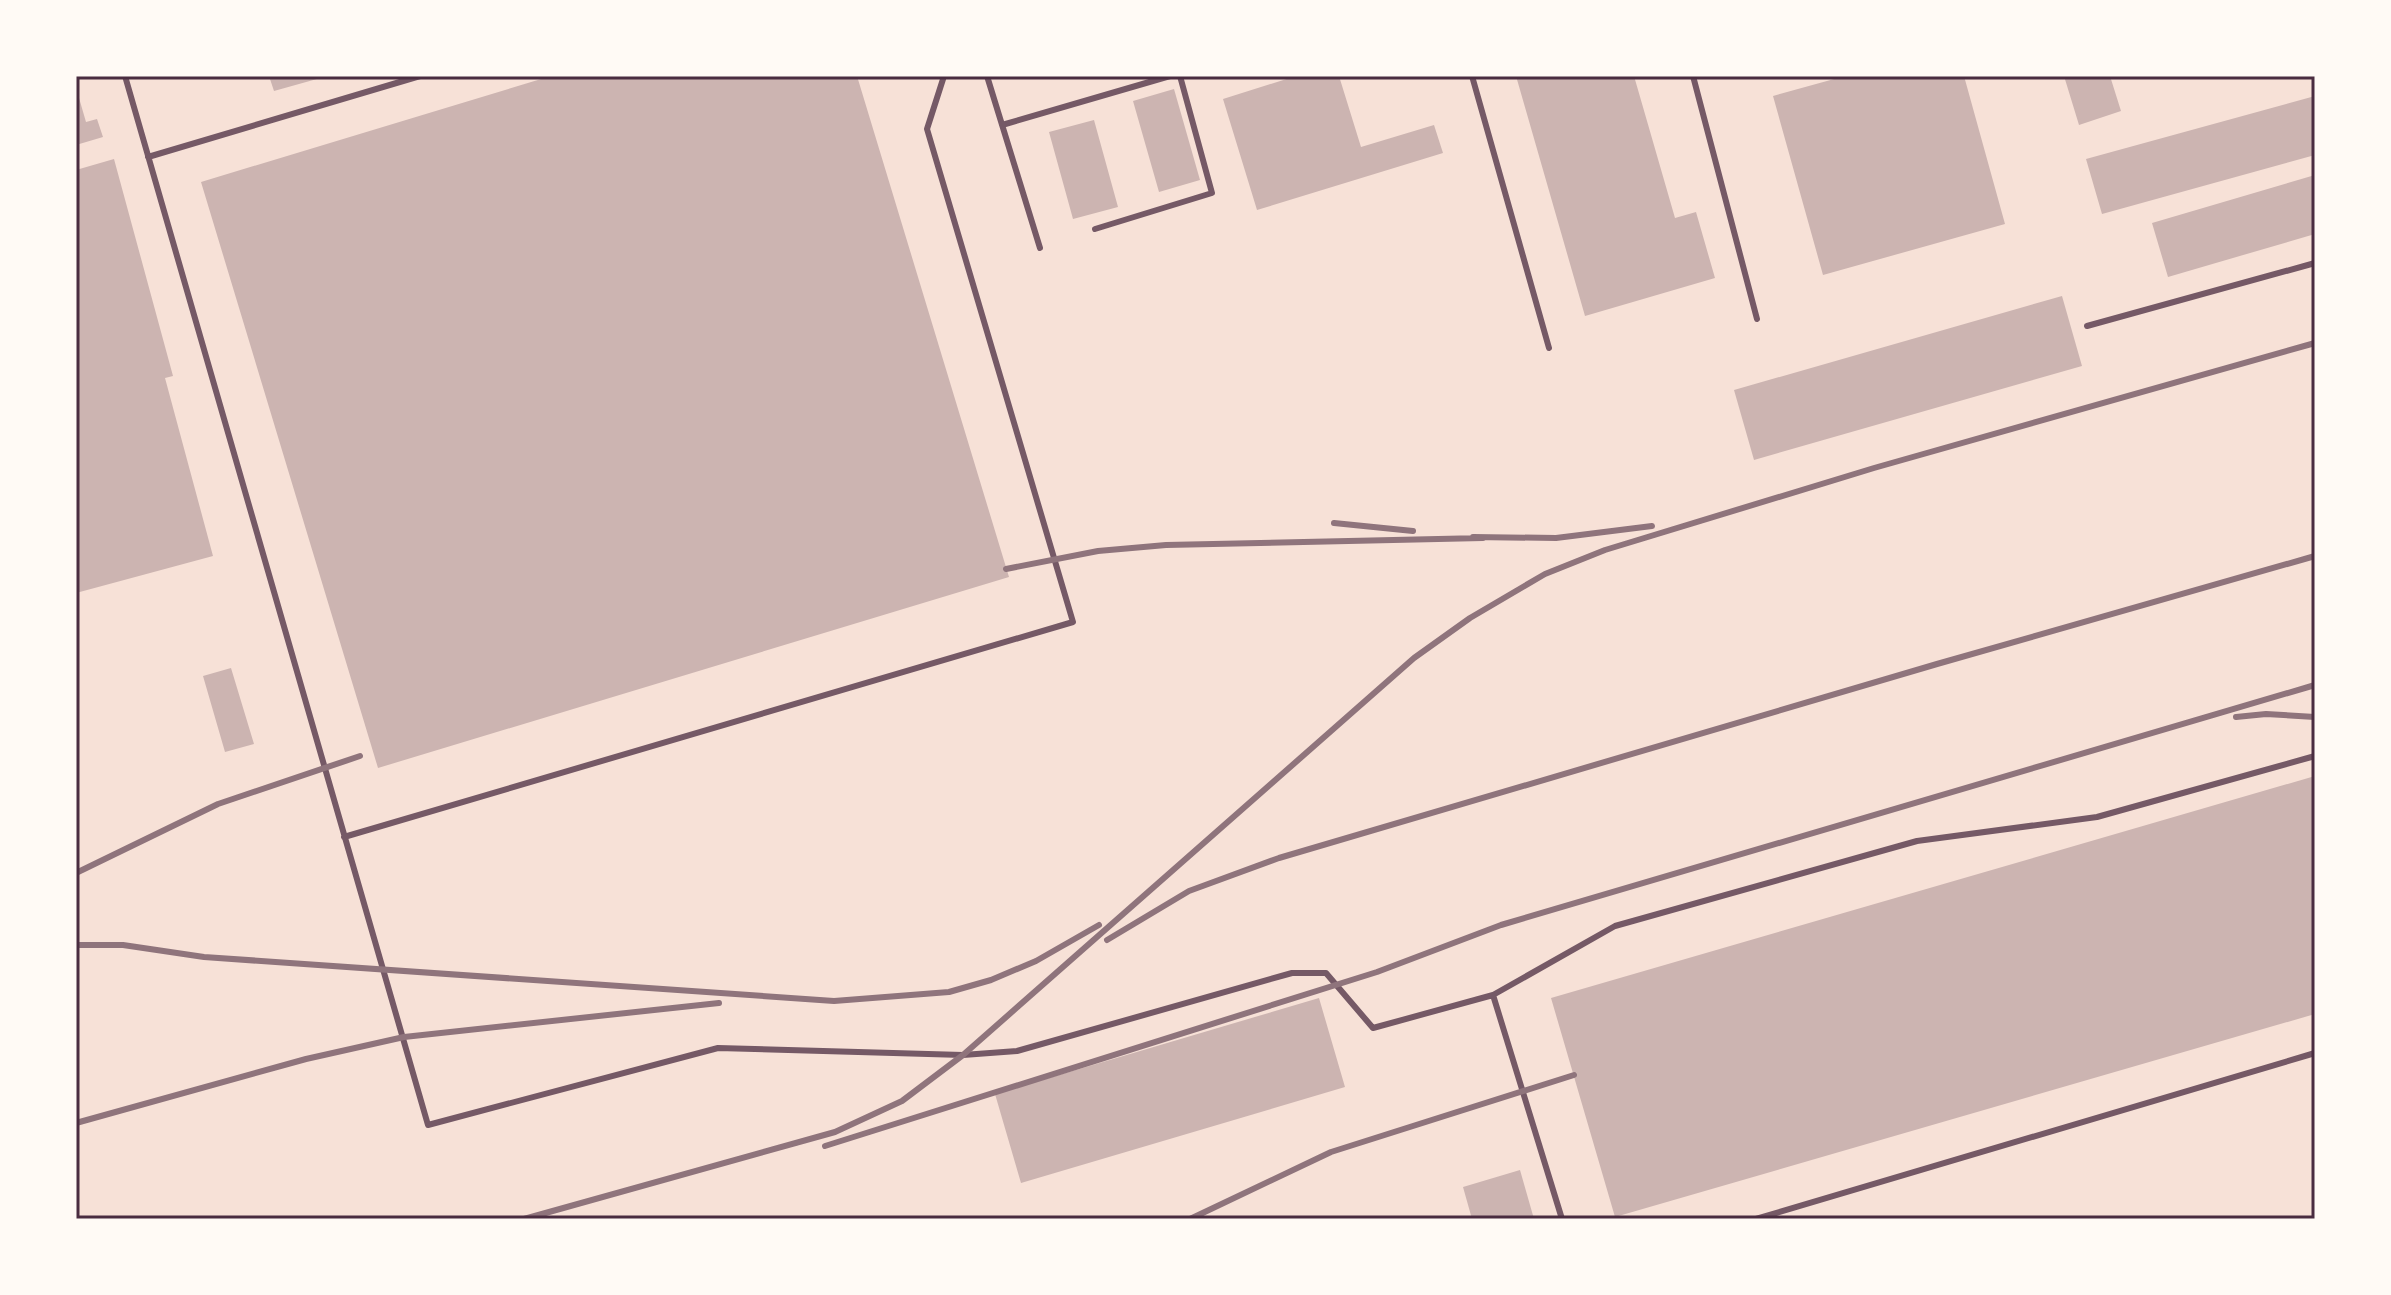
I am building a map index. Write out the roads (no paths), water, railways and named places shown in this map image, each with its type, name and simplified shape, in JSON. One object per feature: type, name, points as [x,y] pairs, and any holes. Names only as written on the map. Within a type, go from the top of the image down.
[{"type":"lane","points":[[125,76],[428,1125],[718,1048],[963,1055],[1017,1051],[1292,973],[1326,973],[1373,1028],[1493,995],[1615,926],[1917,841],[2097,817],[2315,756]]},
{"type":"lane","points":[[148,157],[420,76]]},
{"type":"lane","points":[[344,837],[1073,622],[927,129],[944,76]]},
{"type":"lane","points":[[987,76],[1040,248]]},
{"type":"lane","points":[[1002,125],[1170,76]]},
{"type":"lane","points":[[1095,229],[1212,193],[1180,76]]},
{"type":"lane","points":[[1472,76],[1549,348]]},
{"type":"lane","points":[[1704,76],[1693,78],[1757,319]]},
{"type":"lane","points":[[2087,326],[2315,263]]},
{"type":"lane","points":[[1493,995],[1562,1219]]},
{"type":"lane","points":[[1756,1219],[2315,1053]]},
{"type":"railway","points":[[524,1219],[835,1132],[902,1101],[963,1055],[1414,658],[1470,618],[1545,574],[1605,550],[1874,468],[2315,343]]},
{"type":"railway","points":[[1334,523],[1413,531]]},
{"type":"railway","points":[[1473,537],[1556,538],[1652,526]]},
{"type":"railway","points":[[1006,569],[1098,551],[1166,545],[1483,538]]},
{"type":"railway","points":[[1107,940],[1189,891],[1279,858],[2315,556]]},
{"type":"railway","points":[[825,1146],[1377,972],[1501,925],[2315,685]]},
{"type":"railway","points":[[2236,717],[2266,714],[2315,717]]},
{"type":"railway","points":[[76,873],[218,804],[360,756]]},
{"type":"railway","points":[[76,945],[123,945],[204,957],[834,1001],[949,992],[991,980],[1036,961],[1099,925]]},
{"type":"railway","points":[[76,1123],[306,1059],[404,1037],[719,1003]]},
{"type":"railway","points":[[1190,1219],[1331,1152],[1574,1075]]}]
